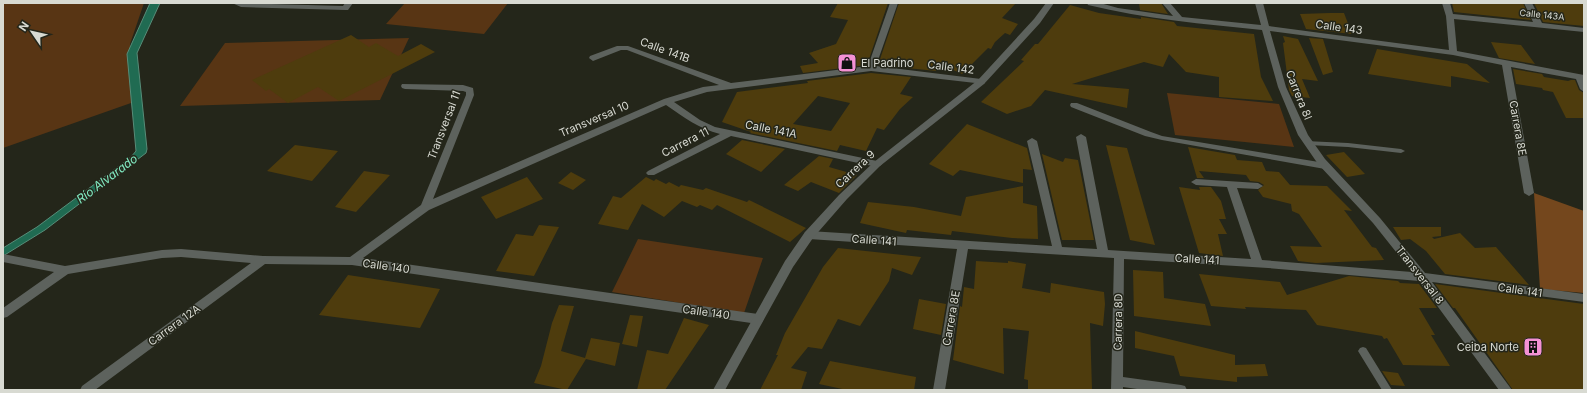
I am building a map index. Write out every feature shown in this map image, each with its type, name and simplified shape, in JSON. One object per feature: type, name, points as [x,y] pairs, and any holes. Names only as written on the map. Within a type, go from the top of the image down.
[{"type":"street","points":[[236,3],[241,5],[347,6]]},
{"type":"street","points":[[871,68],[894,3]]},
{"type":"street","name":"Carrera 9","points":[[719,390],[789,264],[810,235],[843,197],[876,164],[981,82],[1037,21],[1050,3]]},
{"type":"street","name":"Calle 143","points":[[1091,3],[1118,10],[1180,20],[1266,28],[1453,53],[1582,77]]},
{"type":"street","points":[[1166,3],[1180,20]]},
{"type":"street","name":"Carrera 8I","points":[[1259,3],[1280,84],[1308,143],[1315,155],[1325,166]]},
{"type":"street","points":[[1446,3],[1450,16],[1453,53]]},
{"type":"street","points":[[1528,3],[1538,24]]},
{"type":"street","name":"Calle 143A","points":[[1450,16],[1584,30]]},
{"type":"street","name":"Calle 141B","points":[[593,58],[620,48],[628,48],[730,85]]},
{"type":"street","name":"Carrera 8E","points":[[1506,64],[1529,192]]},
{"type":"street","name":"Calle 142","points":[[871,68],[981,82]]},
{"type":"street","name":"Transversal 10","points":[[352,261],[425,207],[668,101],[706,89],[730,85],[871,68]]},
{"type":"street","points":[[1582,77],[1584,89]]},
{"type":"street","name":"Transversal 11","points":[[405,86],[463,88],[470,90],[470,95],[425,207]]},
{"type":"street","name":"Calle 141A","points":[[668,101],[697,122],[712,129],[876,164]]},
{"type":"street","name":"Carrera 11","points":[[651,173],[729,133]]},
{"type":"street","points":[[1081,137],[1103,254]]},
{"type":"street","points":[[1032,141],[1058,251]]},
{"type":"street","name":"Transversal 8","points":[[1325,166],[1386,232],[1423,277],[1506,390]]},
{"type":"street","points":[[1196,182],[1258,186]]},
{"type":"street","points":[[1231,184],[1258,263]]},
{"type":"street","name":"Calle 141","points":[[810,235],[964,246],[1258,263],[1423,277],[1584,298]]},
{"type":"street","name":"Carrera 8E","points":[[939,390],[964,246]]},
{"type":"street","name":"Calle 140","points":[[8,259],[66,270],[162,254],[181,253],[263,260],[352,261],[758,319]]},
{"type":"street","name":"Carrera 8D","points":[[1117,386],[1119,255]]},
{"type":"street","name":"Carrera 12A","points":[[86,390],[263,260]]},
{"type":"street","points":[[3,314],[66,270]]},
{"type":"street","points":[[1117,386],[1181,390]]},
{"type":"lane","points":[[1074,105],[1162,138],[1325,166]]},
{"type":"lane","points":[[1308,143],[1348,145],[1401,151]]},
{"type":"lane","points":[[1364,351],[1387,390]]},
{"type":"shaded area","points":[[3,3],[144,3],[130,44],[131,103],[3,148]]},
{"type":"shaded area","points":[[405,3],[508,3],[484,34],[386,24]]},
{"type":"shaded area","points":[[409,38],[380,100],[180,106],[225,43]]},
{"type":"shaded area","points":[[1167,93],[1279,104],[1294,147],[1175,135]]},
{"type":"shaded area","points":[[1534,193],[1584,211],[1584,293],[1540,289]]},
{"type":"shaded area","points":[[638,239],[763,258],[744,313],[612,292]]},
{"type":"water","name":"Río Alvarado","points":[[150,3],[160,3],[137,53],[147,149],[146,153],[45,230],[3,256],[3,248],[37,227],[131,157],[136,151],[127,54]]},
{"type":"building","points":[[838,3],[888,3],[867,65],[803,73],[800,66],[818,63],[809,53],[836,44],[848,20],[830,17]]},
{"type":"building","points":[[899,3],[1016,3],[1002,18],[1018,24],[1010,35],[1005,33],[995,42],[991,49],[988,48],[962,74],[938,63],[936,71],[878,65]]},
{"type":"building","points":[[1139,3],[1161,3],[1168,14],[1140,10]]},
{"type":"building","points":[[1452,3],[1523,3],[1531,20],[1454,12]]},
{"type":"building","points":[[1534,3],[1584,3],[1584,26],[1543,22]]},
{"type":"building","points":[[1070,5],[1099,13],[1174,22],[1177,26],[1254,34],[1261,77],[1273,101],[1219,97],[1219,77],[1186,72],[1169,54],[1163,67],[1144,62],[1072,84],[1129,89],[1127,108],[1045,90],[1031,106],[1007,114],[981,102],[1024,61],[1021,60],[1035,44],[1038,44]]},
{"type":"building","points":[[1344,13],[1352,34],[1306,29],[1300,14]]},
{"type":"building","points":[[351,35],[369,47],[376,43],[398,56],[421,44],[435,52],[339,101],[318,87],[288,103],[269,89],[266,91],[252,80]]},
{"type":"building","points":[[1283,36],[1298,39],[1318,81],[1302,79],[1310,98],[1292,96],[1289,90],[1283,43],[1285,42]]},
{"type":"building","points":[[1309,38],[1323,39],[1333,72],[1323,75]]},
{"type":"building","points":[[1491,42],[1521,45],[1535,64],[1499,58]]},
{"type":"building","points":[[1377,49],[1467,64],[1490,83],[1451,76],[1451,87],[1368,74]]},
{"type":"building","points":[[1513,69],[1542,74],[1544,77],[1568,81],[1575,80],[1579,90],[1584,93],[1584,118],[1566,118],[1553,92],[1543,90],[1542,88],[1516,84]]},
{"type":"building","points":[[871,73],[911,77],[900,94],[913,97],[900,109],[884,130],[877,128],[866,151],[840,145],[837,151],[750,133],[751,132],[722,122],[737,92],[808,83],[807,81]],"holes":[[[818,96],[850,103],[831,131],[793,124]]]},
{"type":"building","points":[[967,124],[1027,148],[1032,170],[1023,169],[1023,183],[960,170],[953,176],[929,164]]},
{"type":"building","points":[[742,140],[785,149],[761,172],[726,154]]},
{"type":"building","points":[[295,145],[338,151],[312,181],[267,171]]},
{"type":"building","points":[[1106,145],[1127,148],[1155,245],[1130,240]]},
{"type":"building","points":[[1188,147],[1235,155],[1237,160],[1262,162],[1266,171],[1279,172],[1290,185],[1327,186],[1352,211],[1344,210],[1372,247],[1376,248],[1384,260],[1316,263],[1298,261],[1290,246],[1322,247],[1299,214],[1292,211],[1291,204],[1263,197],[1258,190],[1264,185],[1259,182],[1250,181],[1246,175],[1199,171],[1204,178],[1197,178]]},
{"type":"building","points":[[1344,152],[1365,174],[1347,177],[1326,155]]},
{"type":"building","points":[[1042,154],[1063,162],[1065,158],[1078,160],[1094,240],[1062,240]]},
{"type":"building","points":[[819,156],[833,159],[829,167],[857,175],[839,193],[811,182],[798,191],[784,185]]},
{"type":"building","points":[[364,171],[390,175],[356,212],[335,207]]},
{"type":"building","points":[[571,172],[586,180],[573,190],[558,183]]},
{"type":"building","points":[[527,177],[543,199],[496,219],[481,197]]},
{"type":"building","points":[[646,177],[654,181],[656,179],[666,184],[669,182],[679,187],[681,185],[703,190],[706,188],[747,202],[749,200],[806,228],[790,242],[717,205],[712,210],[700,205],[697,207],[682,201],[664,217],[642,204],[628,230],[598,224],[613,196],[621,198]]},
{"type":"building","points":[[1023,186],[1023,203],[1037,206],[1038,239],[1012,238],[952,231],[951,235],[907,230],[906,233],[860,223],[868,202],[914,207],[961,216],[966,197]]},
{"type":"building","points":[[1179,187],[1200,190],[1199,187],[1211,187],[1221,201],[1226,219],[1219,219],[1227,234],[1218,234],[1223,256],[1199,253]]},
{"type":"building","points":[[539,225],[559,227],[534,276],[496,271],[516,234],[533,236]]},
{"type":"building","points":[[1393,227],[1441,227],[1441,236],[1432,237],[1434,239],[1460,233],[1475,248],[1496,247],[1529,285],[1445,274],[1426,251],[1410,239],[1401,240]]},
{"type":"building","points":[[838,248],[921,257],[912,275],[892,268],[889,281],[860,326],[838,319],[822,349],[808,347],[791,368],[807,372],[801,390],[760,390],[778,355],[776,355],[785,333],[823,267]]},
{"type":"building","points":[[976,261],[1008,263],[1008,261],[1026,264],[1022,288],[1050,293],[1051,283],[1104,292],[1105,304],[1103,326],[1090,323],[1092,390],[1028,390],[1028,380],[1024,379],[1029,331],[1003,328],[1004,374],[953,360],[964,287],[974,289]]},
{"type":"building","points":[[1133,270],[1163,272],[1164,298],[1205,304],[1211,326],[1134,316]]},
{"type":"building","points":[[1199,274],[1280,282],[1287,295],[1349,276],[1419,284],[1437,308],[1419,308],[1435,335],[1431,335],[1450,366],[1403,365],[1387,338],[1384,339],[1382,336],[1317,325],[1306,310],[1245,307],[1246,309],[1211,306]]},
{"type":"building","points":[[348,275],[440,289],[420,328],[319,315]]},
{"type":"building","name":"Ceiba Norte","points":[[1435,284],[1584,304],[1584,390],[1513,390],[1455,308],[1453,308]]},
{"type":"building","points":[[919,299],[946,304],[941,335],[913,329]]},
{"type":"building","points":[[559,305],[574,306],[561,351],[585,358],[591,338],[620,343],[615,366],[586,359],[567,390],[534,383],[541,366],[552,323]]},
{"type":"building","points":[[630,315],[643,316],[637,347],[622,344]]},
{"type":"building","points":[[684,318],[709,325],[665,390],[637,390],[647,350],[668,354]]},
{"type":"building","points":[[1135,331],[1235,355],[1235,365],[1265,364],[1268,376],[1237,377],[1237,382],[1180,376],[1174,356],[1135,348]]},
{"type":"building","points":[[830,361],[916,377],[914,390],[847,390],[819,384]]},
{"type":"building","points":[[1382,371],[1398,373],[1405,386],[1391,385]]},
{"type":"place","name":"El Padrino","points":[[847,63]]},
{"type":"place","name":"Ceiba Norte","points":[[1533,347]]}]
